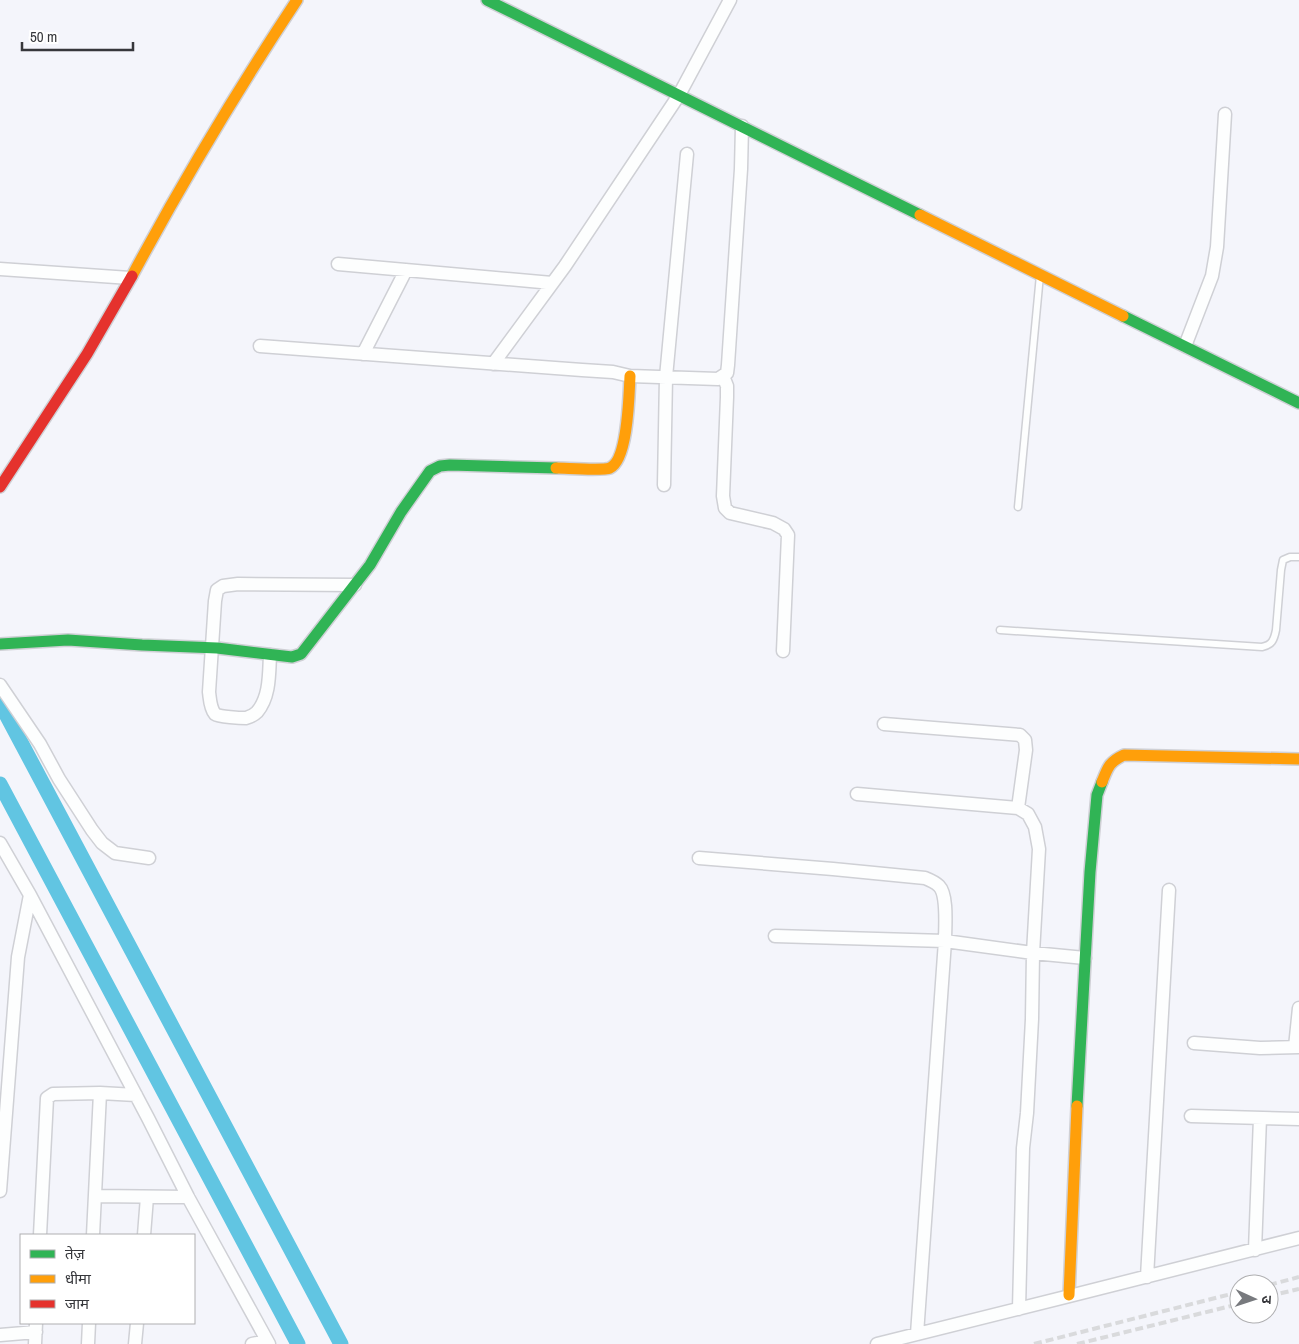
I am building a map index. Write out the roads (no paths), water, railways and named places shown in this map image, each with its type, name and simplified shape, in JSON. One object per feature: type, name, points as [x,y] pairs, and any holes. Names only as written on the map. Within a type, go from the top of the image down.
[{"type":"street","points":[[0,487],[87,354],[158,227],[255,63],[297,0]]},
{"type":"street","points":[[487,0],[1299,402]]},
{"type":"street","points":[[493,364],[565,266],[679,95],[730,0]]},
{"type":"street","points":[[1185,346],[1212,276],[1217,247],[1225,114]]},
{"type":"street","points":[[260,346],[605,372],[630,376],[718,379],[727,373],[728,365],[741,170],[742,126]]},
{"type":"street","points":[[664,484],[666,377],[687,154]]},
{"type":"street","points":[[338,264],[552,283]]},
{"type":"street","points":[[0,268],[130,278]]},
{"type":"street","points":[[363,354],[406,270]]},
{"type":"street","points":[[0,644],[68,640],[211,648],[292,657],[301,654],[370,565],[401,512],[430,471],[435,468],[441,465],[457,465],[606,469],[616,465],[625,435],[630,376]]},
{"type":"street","points":[[723,376],[727,386],[725,508],[730,513],[774,523],[784,529],[788,535],[783,651]]},
{"type":"street","points":[[270,655],[266,694],[256,714],[248,718],[218,716],[214,713],[210,705],[209,692],[217,590],[223,586],[238,584],[355,585]]},
{"type":"street","points":[[0,685],[36,738],[59,779],[102,844],[115,853],[149,858]]},
{"type":"street","points":[[884,724],[1020,735],[1025,740],[1026,750],[1018,808]]},
{"type":"street","points":[[1069,1295],[1074,1159],[1090,872],[1097,795],[1108,766],[1113,760],[1124,755],[1299,759]]},
{"type":"street","points":[[857,794],[1018,808],[1028,814],[1035,827],[1039,849],[1027,1114],[1023,1148],[1019,1309]]},
{"type":"street","points":[[0,843],[30,895],[188,1197],[268,1342],[252,1344]]},
{"type":"street","points":[[699,858],[925,878],[934,881],[941,887],[944,896],[945,941],[917,1334]]},
{"type":"street","points":[[1147,1278],[1169,890]]},
{"type":"street","points":[[0,1191],[4,1094],[18,957],[30,895]]},
{"type":"street","points":[[775,936],[945,941],[1085,958]]},
{"type":"street","points":[[1194,1043],[1260,1048],[1297,1047],[1299,1008]]},
{"type":"street","points":[[40,1234],[47,1098],[53,1094],[100,1093],[136,1095]]},
{"type":"street","points":[[93,1234],[100,1093]]},
{"type":"street","points":[[1191,1116],[1299,1120]]},
{"type":"street","points":[[1254,1250],[1260,1118]]},
{"type":"street","points":[[94,1196],[188,1197]]},
{"type":"street","points":[[144,1234],[147,1197]]},
{"type":"street","points":[[877,1344],[1069,1295],[1147,1278],[1299,1238]]},
{"type":"street","points":[[88,1344],[89,1324]]},
{"type":"street","points":[[135,1344],[137,1324]]},
{"type":"street","points":[[0,1334],[36,1333]]},
{"type":"lane","points":[[1018,507],[1040,274]]},
{"type":"lane","points":[[1000,630],[1262,647],[1271,644],[1274,640],[1283,560],[1290,556],[1299,557]]},
{"type":"waterway","points":[[0,703],[341,1344]]},
{"type":"waterway","points":[[0,784],[298,1344]]},
{"type":"railway","points":[[1279,1282],[1299,1277]]},
{"type":"railway","points":[[1279,1294],[1299,1289]]},
{"type":"railway","points":[[1034,1344],[1229,1295]]},
{"type":"railway","points":[[1077,1344],[1229,1306]]}]
